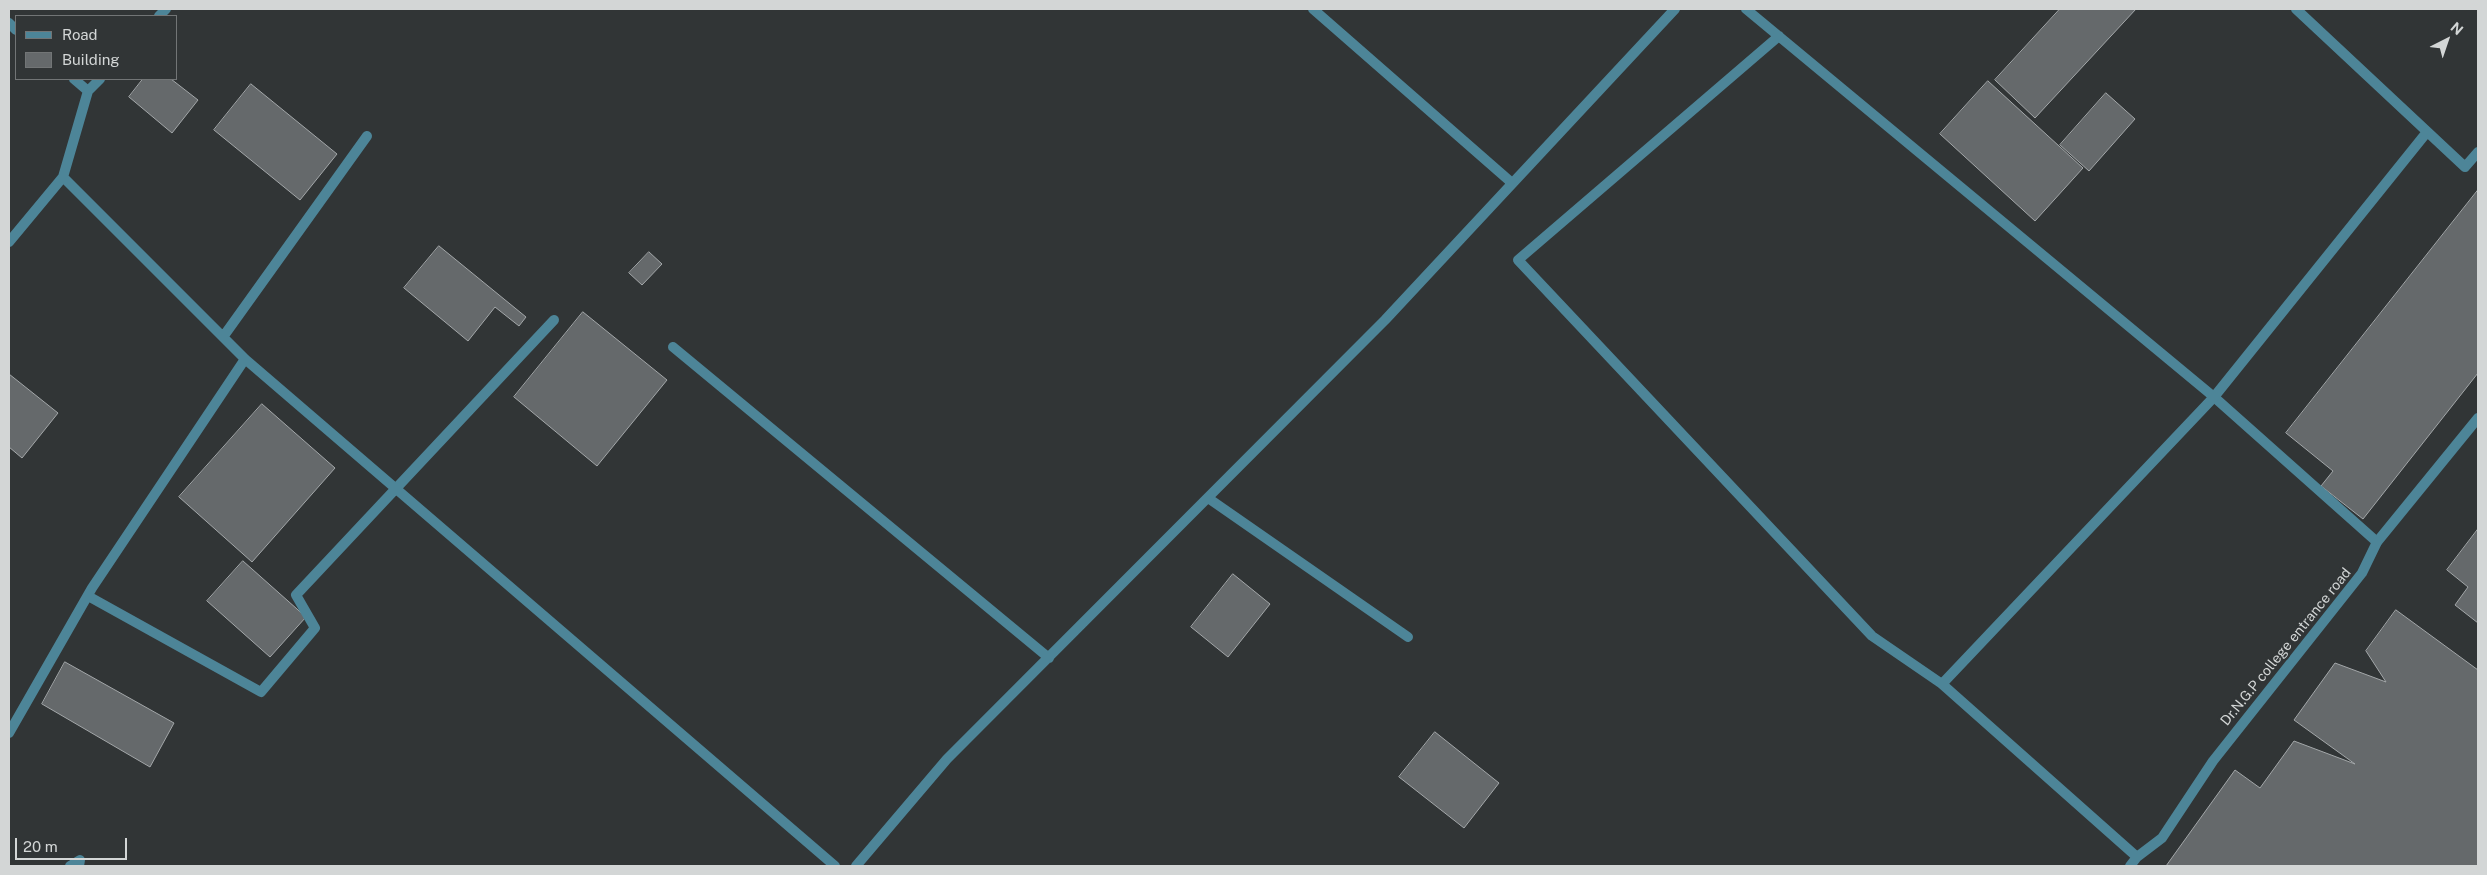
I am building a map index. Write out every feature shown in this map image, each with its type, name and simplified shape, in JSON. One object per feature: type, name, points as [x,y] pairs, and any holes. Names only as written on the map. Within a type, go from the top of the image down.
[{"type":"street","points":[[1313,9],[1512,183]]},
{"type":"street","points":[[856,866],[947,759],[1385,320],[1675,9]]},
{"type":"street","points":[[1746,9],[2214,397],[2377,542]]},
{"type":"street","points":[[2296,9],[2465,167],[2478,152]]},
{"type":"street","points":[[1779,36],[1518,260],[1872,636],[1942,684],[2137,856]]},
{"type":"street","points":[[75,80],[88,91]]},
{"type":"street","points":[[9,242],[63,178],[88,91],[99,80]]},
{"type":"street","points":[[1942,684],[2214,397],[2427,132]]},
{"type":"street","points":[[223,337],[367,136]]},
{"type":"street","points":[[63,178],[245,359],[835,866]]},
{"type":"street","points":[[88,596],[261,692],[315,628],[296,595],[554,320]]},
{"type":"street","points":[[673,347],[1049,658]]},
{"type":"street","points":[[9,733],[88,596],[245,359]]},
{"type":"street","name":"Dr.N.G.P college entrance road","points":[[2130,866],[2137,856],[2162,838],[2212,761],[2362,573],[2377,542],[2478,418]]},
{"type":"street","points":[[1208,498],[1408,637]]},
{"type":"street","points":[[70,866],[80,860],[79,866]]},
{"type":"building","points":[[2060,9],[2136,9],[2035,118],[1995,80]]},
{"type":"building","points":[[142,80],[172,80],[198,100],[172,133],[129,97]]},
{"type":"building","points":[[1988,81],[2083,168],[2035,221],[1940,134]]},
{"type":"building","points":[[251,84],[337,154],[300,200],[214,130]]},
{"type":"building","points":[[2106,93],[2135,119],[2089,171],[2060,145]]},
{"type":"building","points":[[2478,190],[2478,373],[2363,519],[2321,486],[2333,471],[2286,433]]},
{"type":"building","points":[[439,246],[526,317],[519,326],[495,307],[468,341],[404,288]]},
{"type":"building","points":[[649,252],[662,264],[642,285],[629,273]]},
{"type":"building","points":[[583,312],[667,380],[597,466],[514,397]]},
{"type":"building","points":[[9,374],[58,413],[22,458],[9,447]]},
{"type":"building","points":[[262,404],[335,468],[252,562],[179,497]]},
{"type":"building","points":[[2478,529],[2478,623],[2455,605],[2468,587],[2447,570]]},
{"type":"building","points":[[243,561],[306,617],[270,657],[207,601]]},
{"type":"building","points":[[1233,574],[1270,604],[1228,657],[1191,627]]},
{"type":"building","points":[[2396,610],[2478,670],[2478,866],[2166,866],[2235,770],[2260,788],[2294,741],[2355,764],[2294,720],[2335,663],[2386,682],[2366,651]]},
{"type":"building","points":[[65,662],[174,723],[150,767],[42,704]]},
{"type":"building","points":[[1435,732],[1499,783],[1464,828],[1399,777]]}]
